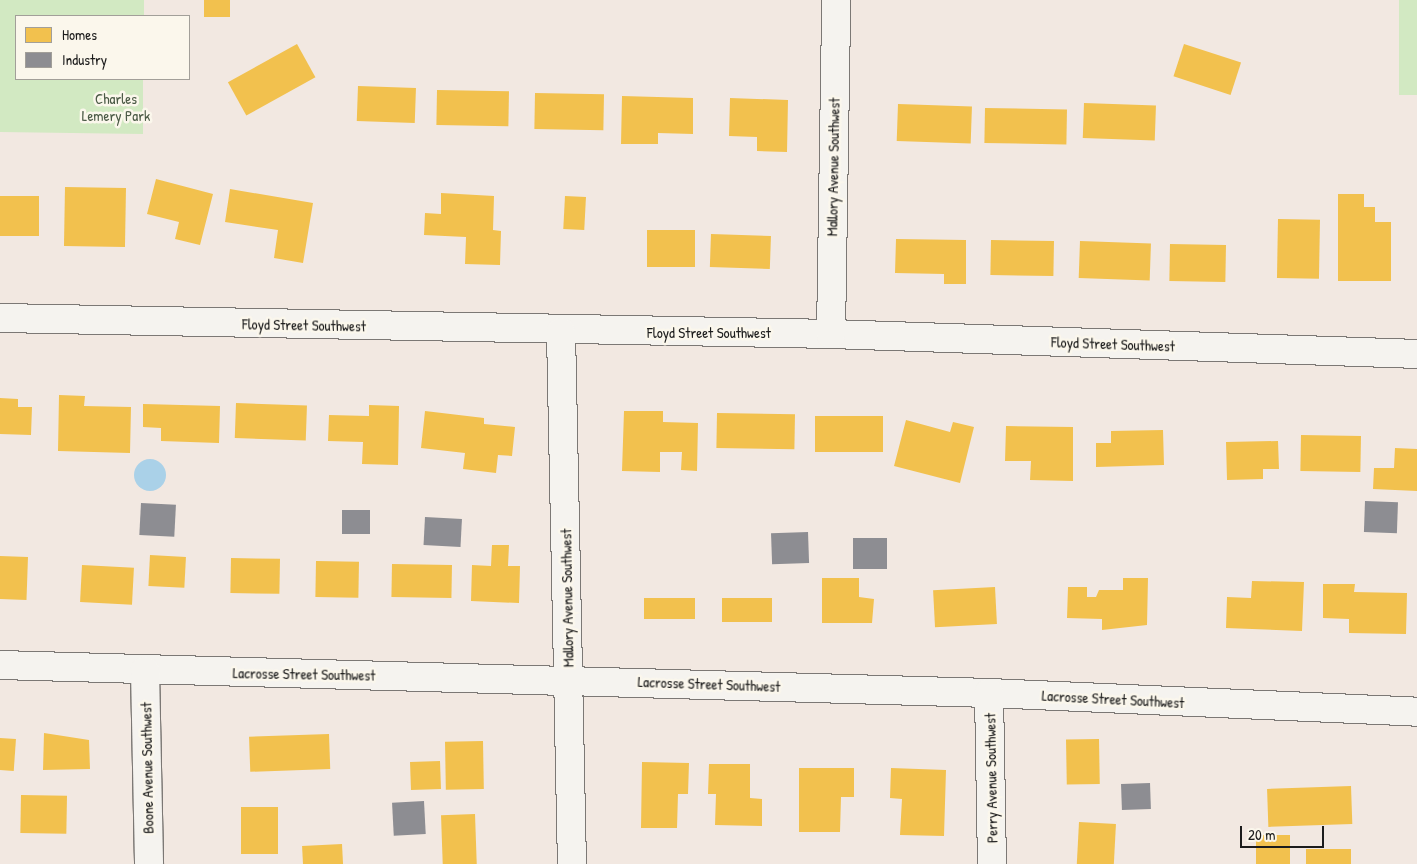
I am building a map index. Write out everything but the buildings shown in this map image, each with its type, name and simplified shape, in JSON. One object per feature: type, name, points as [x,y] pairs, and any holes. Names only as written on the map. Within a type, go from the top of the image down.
[{"type":"street","name":"Mallory Avenue Southwest","points":[[831,334],[836,0]]},
{"type":"street","name":"Floyd Street Southwest","points":[[0,318],[561,332],[831,334],[1417,354]]},
{"type":"street","name":"Mallory Avenue Southwest","points":[[561,332],[572,864]]},
{"type":"street","name":"Lacrosse Street Southwest","points":[[0,665],[145,671],[569,680],[989,693],[1417,712]]},
{"type":"street","name":"Boone Avenue Southwest","points":[[145,671],[150,864]]},
{"type":"street","name":"Perry Avenue Southwest","points":[[989,693],[992,864]]},
{"type":"green space","name":"Charles Lemery Park","points":[[0,0],[144,0],[144,15],[15,15],[15,80],[143,80],[143,134],[0,132]]},
{"type":"green space","points":[[1399,0],[1417,0],[1417,95],[1399,95]]},
{"type":"water","points":[[150,459],[161,464],[166,475],[161,486],[150,491],[139,486],[134,475],[139,464]]}]
